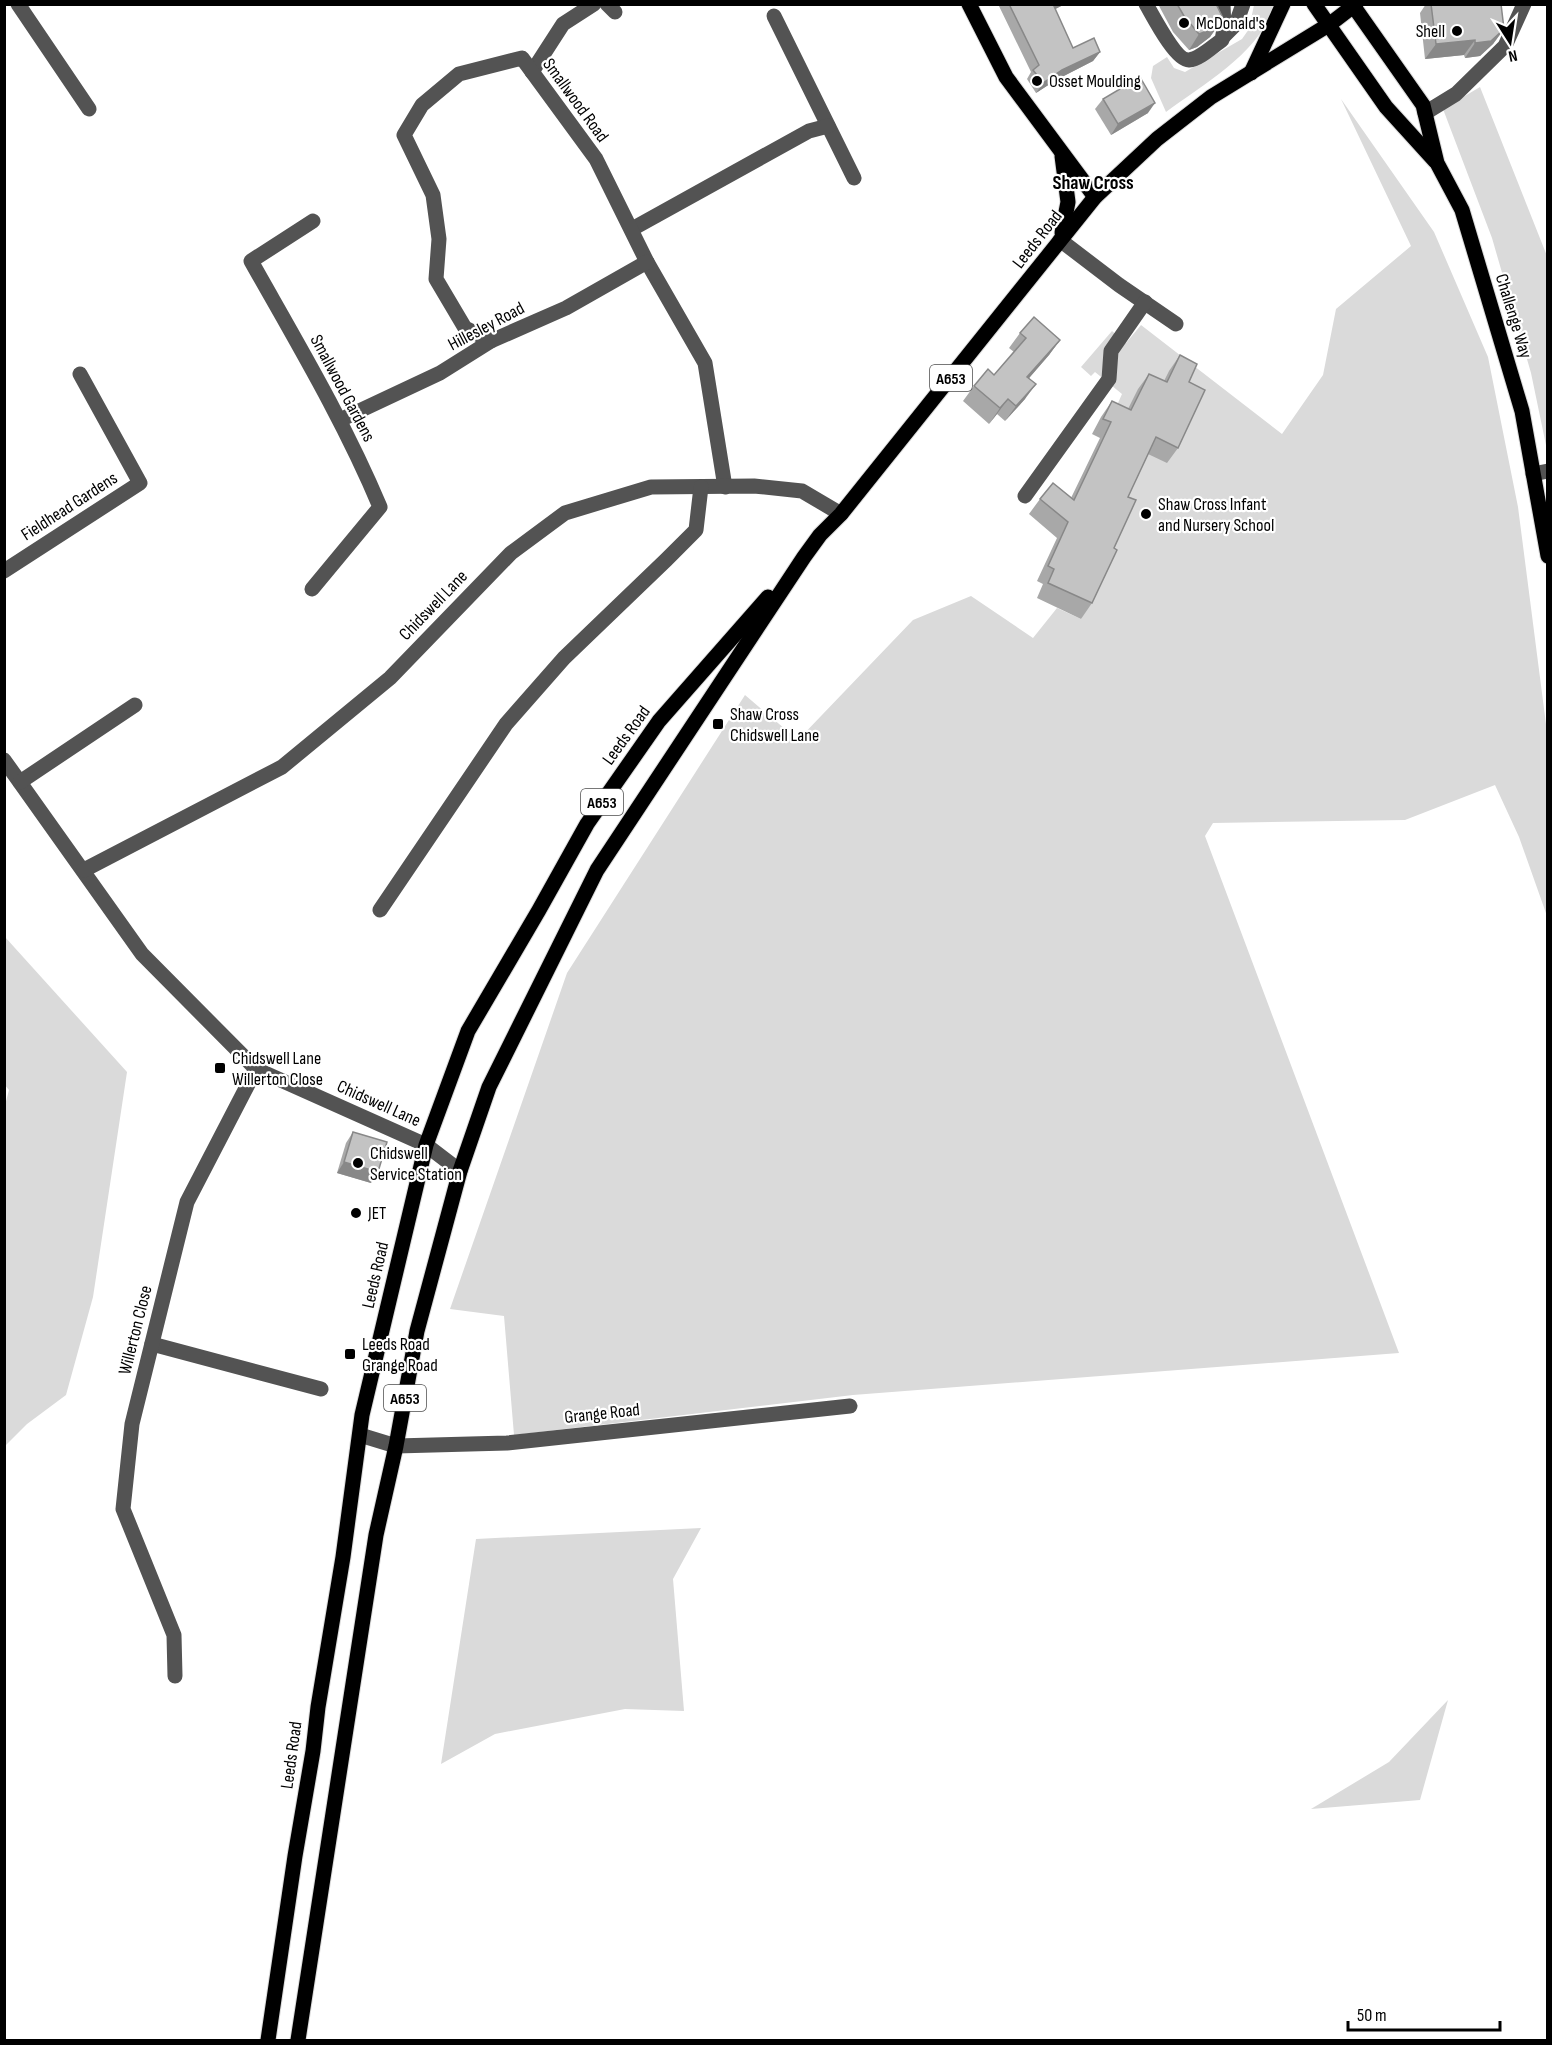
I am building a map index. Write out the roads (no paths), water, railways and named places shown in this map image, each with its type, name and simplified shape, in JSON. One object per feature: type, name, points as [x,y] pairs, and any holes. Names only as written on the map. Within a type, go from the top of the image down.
[{"type":"main road","points":[[969,4],[1006,77],[1095,197]]},
{"type":"main road","points":[[1251,73],[1283,4]]},
{"type":"main road","name":"Challenge Way","points":[[1314,4],[1386,106],[1437,163],[1462,210],[1540,472],[1548,556]]},
{"type":"main road","name":"Leeds Road","points":[[298,2040],[376,1535],[396,1446],[417,1331],[460,1171],[489,1087],[597,870],[820,535],[841,514],[1095,197],[1157,139],[1211,98],[1330,24],[1354,5]]},
{"type":"main road","name":"Challenge Way","points":[[1354,5],[1423,105],[1437,163]]},
{"type":"main road","points":[[1060,240],[1068,202],[1062,153]]},
{"type":"main road","name":"Leeds Road","points":[[268,2040],[365,1404],[426,1145],[468,1031],[586,824],[659,721],[804,557]]},
{"type":"street","points":[[18,4],[89,109]]},
{"type":"street","points":[[532,72],[563,24],[594,4]]},
{"type":"street","points":[[1146,4],[1166,38],[1182,59],[1193,59],[1222,40],[1236,24],[1243,4]]},
{"type":"street","points":[[1223,4],[1224,36]]},
{"type":"street","points":[[1425,113],[1456,94],[1506,46],[1524,4]]},
{"type":"street","points":[[774,16],[854,178]]},
{"type":"street","name":"Smallwood Road","points":[[491,341],[465,328],[436,279],[439,239],[433,195],[404,135],[422,105],[459,74],[522,58],[596,159],[647,262],[705,363],[725,487]]},
{"type":"street","points":[[632,229],[809,131],[828,126]]},
{"type":"street","name":"Smallwood Gardens","points":[[312,221],[251,261],[340,420],[380,507],[312,589]]},
{"type":"street","points":[[1060,240],[1119,285],[1176,324]]},
{"type":"street","name":"Hillesley Road","points":[[340,420],[440,373],[491,341],[566,308],[647,262]]},
{"type":"street","points":[[1025,496],[1109,379],[1111,351],[1145,302]]},
{"type":"street","name":"Fieldhead Gardens","points":[[4,571],[140,483],[80,374]]},
{"type":"street","name":"Chidswell Lane","points":[[84,870],[282,767],[390,678],[511,553],[565,513],[651,487],[754,486],[802,491],[841,514]]},
{"type":"street","points":[[380,910],[506,724],[564,658],[696,530],[700,487]]},
{"type":"street","points":[[20,782],[135,705]]},
{"type":"street","name":"Chidswell Lane","points":[[4,760],[142,954],[256,1069],[426,1145],[460,1171]]},
{"type":"street","name":"Willerton Close","points":[[175,1676],[174,1635],[123,1509],[132,1424],[188,1202],[256,1069]]},
{"type":"street","points":[[152,1344],[321,1389]]},
{"type":"street","name":"Grange Road","points":[[360,1435],[396,1446],[507,1443],[850,1406]]},
{"type":"place","name":"McDonald's","points":[[1184,23]]},
{"type":"place","name":"Shell","points":[[1457,31]]},
{"type":"place","name":"Osset Moulding","points":[[1037,81]]},
{"type":"place","name":"Shaw Cross Infant and Nursery School","points":[[1146,514]]},
{"type":"place","name":"Shaw Cross Chidswell Lane","points":[[718,724]]},
{"type":"place","name":"Chidswell Lane Willerton Close","points":[[220,1068]]},
{"type":"place","name":"Chidswell Service Station","points":[[358,1163]]},
{"type":"place","name":"JET","points":[[356,1213]]},
{"type":"place","name":"Leeds Road Grange Road","points":[[350,1354]]},
{"type":"district","name":"Shaw Cross","points":[[1093,182]]}]
